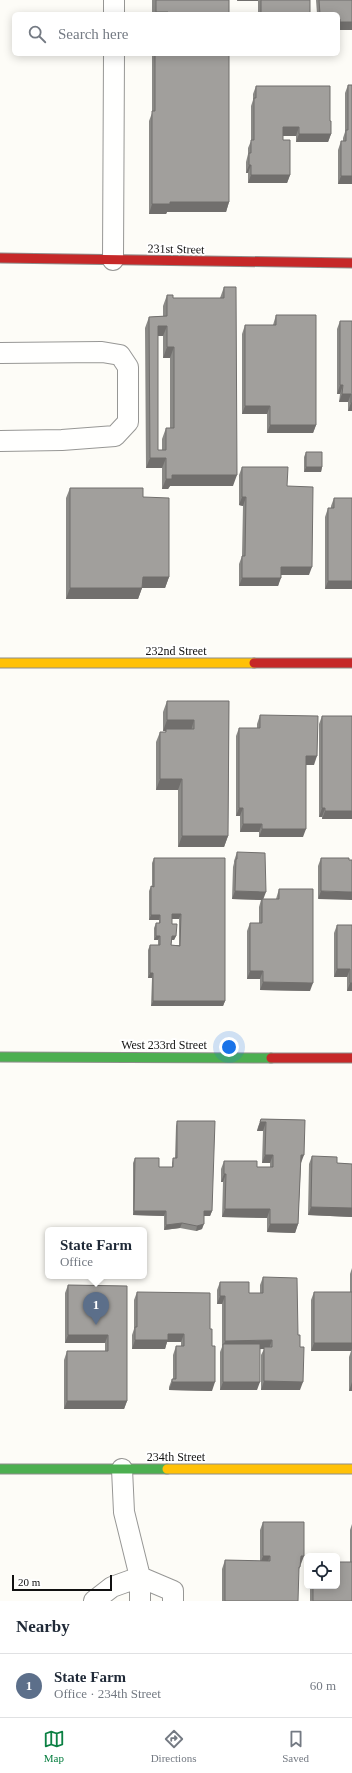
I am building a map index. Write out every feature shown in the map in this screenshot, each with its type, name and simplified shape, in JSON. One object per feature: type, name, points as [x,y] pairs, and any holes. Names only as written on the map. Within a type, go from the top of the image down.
[{"type":"street","name":"231st Street","points":[[0,258],[352,263]]},
{"type":"street","name":"232nd Street","points":[[0,662],[352,662]]},
{"type":"street","name":"West 233rd Street","points":[[0,1057],[352,1058]]},
{"type":"street","name":"234th Street","points":[[0,1470],[352,1469]]},
{"type":"lane","points":[[114,0],[114,12]]},
{"type":"lane","points":[[113,260],[114,56]]},
{"type":"lane","points":[[0,353],[102,352],[120,355],[128,367],[128,422],[115,436],[62,440],[0,441]]},
{"type":"lane","points":[[122,1470],[124,1512],[140,1576],[140,1601]]},
{"type":"lane","points":[[94,1601],[112,1594],[140,1576]]},
{"type":"lane","points":[[140,1576],[173,1591],[174,1601]]},
{"type":"building","points":[[156,0],[229,0],[229,12],[156,12]]},
{"type":"building","points":[[261,0],[310,0],[310,12],[261,12]]},
{"type":"building","points":[[319,0],[352,0],[352,22],[340,22],[340,12],[320,12]]},
{"type":"building","points":[[155,56],[229,56],[229,202],[170,202],[170,204],[152,204],[152,111],[155,111]]},
{"type":"building","points":[[348,85],[352,85],[352,176],[341,176],[341,141],[346,141],[346,130],[348,130]]},
{"type":"building","points":[[256,86],[330,86],[331,134],[299,134],[299,127],[283,127],[283,140],[290,140],[290,175],[251,175],[249,153],[251,153],[251,140],[254,140],[254,98],[256,98]]},
{"type":"building","points":[[224,287],[236,287],[237,475],[172,475],[172,479],[166,479],[166,458],[150,458],[149,317],[167,316],[167,295],[173,295],[173,298],[224,298]],"holes":[[[158,326],[167,326],[167,347],[174,347],[174,428],[166,428],[166,450],[158,450]]]},
{"type":"building","points":[[276,315],[316,315],[316,425],[270,425],[270,406],[245,406],[245,325],[276,325]]},
{"type":"building","points":[[340,321],[352,321],[352,403],[351,394],[342,394],[343,385],[340,385]]},
{"type":"building","points":[[306,452],[322,452],[322,467],[306,467]]},
{"type":"building","points":[[242,467],[288,467],[287,486],[313,487],[312,567],[281,567],[281,578],[242,578],[242,556],[245,556],[246,497],[242,497]]},
{"type":"building","points":[[70,488],[143,488],[143,497],[169,498],[169,577],[143,577],[142,588],[70,588]]},
{"type":"building","points":[[334,498],[352,498],[352,581],[328,581],[328,508],[334,508]]},
{"type":"building","points":[[167,701],[229,701],[228,836],[182,836],[182,779],[160,779],[160,732],[166,732],[166,729],[194,729],[194,720],[167,720]]},
{"type":"building","points":[[260,715],[318,716],[317,756],[306,756],[306,829],[262,829],[262,824],[243,824],[243,808],[239,808],[239,728],[260,728]]},
{"type":"building","points":[[322,716],[352,716],[352,811],[325,811],[325,808],[322,808]]},
{"type":"building","points":[[237,852],[265,853],[266,892],[235,891]]},
{"type":"building","points":[[154,858],[225,858],[225,1001],[153,1001],[153,973],[150,973],[150,945],[160,945],[160,936],[156,936],[156,923],[160,923],[160,915],[151,915],[151,886],[154,887]],"holes":[[[172,914],[181,914],[180,946],[171,945],[172,936],[176,936],[177,924],[172,924]]]},
{"type":"building","points":[[321,858],[349,858],[349,860],[352,860],[352,892],[321,891]]},
{"type":"building","points":[[279,889],[313,889],[313,983],[263,982],[263,971],[250,971],[250,923],[262,923],[262,899],[279,899]]},
{"type":"building","points":[[337,925],[352,925],[352,983],[350,983],[350,969],[337,969]]},
{"type":"building","points":[[261,1119],[305,1120],[304,1155],[301,1155],[298,1224],[270,1224],[270,1209],[225,1209],[226,1174],[224,1174],[224,1161],[257,1161],[257,1167],[273,1167],[273,1155],[265,1155],[266,1122],[260,1122]]},
{"type":"building","points":[[177,1121],[215,1121],[212,1211],[204,1211],[204,1224],[197,1226],[182,1223],[166,1225],[166,1211],[134,1211],[135,1158],[159,1158],[159,1167],[173,1167],[173,1158],[177,1158]]},
{"type":"building","points":[[312,1156],[337,1157],[337,1163],[352,1164],[352,1208],[311,1207]]},
{"type":"building","points":[[263,1277],[297,1278],[298,1335],[300,1335],[300,1347],[304,1347],[303,1382],[264,1381],[264,1347],[272,1347],[272,1340],[225,1341],[225,1296],[220,1296],[220,1282],[249,1282],[249,1293],[263,1293]]},
{"type":"building","points":[[68,1285],[127,1286],[127,1401],[67,1401],[67,1351],[108,1351],[108,1335],[68,1335]]},
{"type":"building","points":[[137,1292],[210,1293],[210,1329],[212,1329],[212,1346],[215,1346],[215,1382],[172,1382],[172,1379],[176,1379],[176,1346],[184,1346],[184,1334],[168,1334],[168,1340],[135,1340],[135,1327],[137,1327]]},
{"type":"building","points":[[314,1292],[352,1292],[352,1343],[314,1343]]},
{"type":"building","points":[[223,1344],[260,1344],[260,1382],[223,1382]]},
{"type":"building","points":[[263,1522],[304,1522],[304,1556],[301,1556],[299,1567],[298,1601],[225,1601],[225,1560],[270,1561],[270,1556],[263,1556]]},
{"type":"building","points":[[340,1562],[352,1562],[352,1601],[313,1601],[313,1589],[340,1589]]},
{"type":"traffic: fast","points":[[0,1057],[271,1058]]},
{"type":"traffic: fast","points":[[0,1469],[167,1469]]},
{"type":"traffic: slow","points":[[0,663],[254,663]]},
{"type":"traffic: slow","points":[[167,1469],[352,1469]]},
{"type":"traffic: jam","points":[[0,258],[352,263]]},
{"type":"traffic: jam","points":[[254,663],[352,663]]},
{"type":"traffic: jam","points":[[271,1058],[352,1058]]},
{"type":"place","name":"State Farm","points":[[96,1325]]}]
